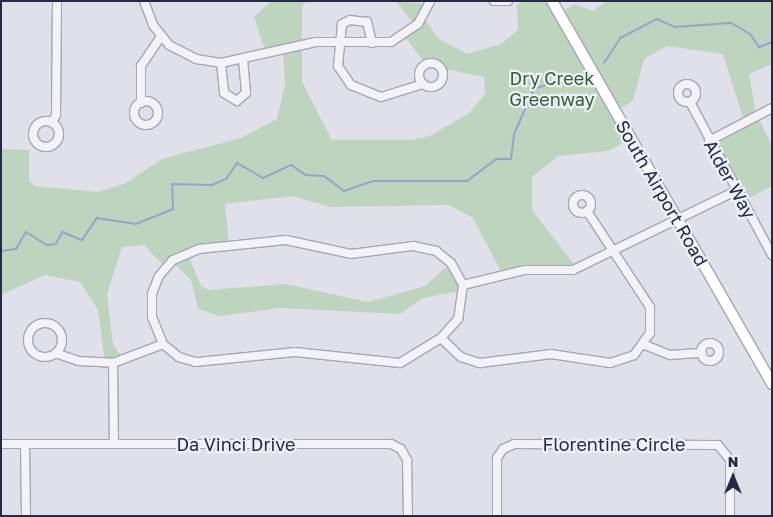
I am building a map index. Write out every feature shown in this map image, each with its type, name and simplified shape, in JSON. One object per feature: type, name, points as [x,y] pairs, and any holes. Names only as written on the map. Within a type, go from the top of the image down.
[{"type":"main road","name":"South Airport Road","points":[[552,1],[676,220],[772,384]]},
{"type":"street","points":[[52,122],[56,115],[57,1]]},
{"type":"street","points":[[144,1],[161,36],[191,57],[221,63],[243,60],[303,44],[338,41],[391,42],[410,32],[430,1]]},
{"type":"street","points":[[494,1],[508,1]]},
{"type":"street","points":[[372,43],[370,26],[358,20],[343,23],[338,41],[340,72],[362,93],[386,97],[423,84]]},
{"type":"street","points":[[141,103],[141,66],[161,36]]},
{"type":"street","points":[[221,63],[225,94],[237,101],[246,93],[243,60]]},
{"type":"street","name":"Alder Way","points":[[690,102],[736,191],[771,250]]},
{"type":"street","points":[[709,141],[772,108]]},
{"type":"street","points":[[463,285],[525,270],[569,271],[612,253],[736,191]]},
{"type":"street","points":[[441,338],[458,355],[480,363],[551,354],[618,362],[645,345],[651,329],[650,307],[612,253],[588,211]]},
{"type":"street","points":[[286,240],[355,254],[423,246],[449,261],[463,285],[460,315],[441,338],[411,360],[396,364],[295,352],[196,362],[176,355],[162,344],[152,317],[155,284],[173,260],[195,249],[286,240]]},
{"type":"street","points":[[58,354],[56,326],[46,322],[35,326],[34,354],[46,359],[58,354],[78,361],[113,363],[162,344]]},
{"type":"street","points":[[645,345],[670,355],[702,353]]},
{"type":"street","points":[[113,363],[114,444]]},
{"type":"street","name":"Da Vinci Drive","points":[[1,444],[393,445],[403,451],[407,463],[408,516]]},
{"type":"street","points":[[25,444],[26,516]]},
{"type":"street","name":"Florentine Circle","points":[[497,516],[498,458],[503,449],[514,444],[718,446],[730,460],[730,516]]},
{"type":"green space","name":"Dry Creek Greenway","points":[[271,1],[307,1],[302,7],[302,82],[332,140],[411,140],[430,136],[469,113],[485,94],[484,77],[426,65],[404,35],[415,26],[396,1],[429,4],[423,17],[439,39],[467,54],[501,44],[518,30],[517,5],[523,1],[552,1],[559,13],[575,4],[593,11],[606,1],[772,1],[772,64],[749,74],[756,113],[772,146],[772,186],[742,202],[709,141],[744,121],[723,54],[667,46],[644,59],[633,101],[615,111],[631,139],[608,151],[558,156],[532,177],[532,210],[577,268],[503,275],[473,218],[449,205],[330,207],[293,196],[225,204],[229,245],[187,252],[201,286],[208,290],[286,284],[368,302],[425,286],[451,263],[464,290],[423,298],[400,314],[279,308],[221,316],[198,309],[191,280],[172,261],[165,267],[144,245],[122,247],[107,294],[113,345],[124,360],[105,363],[98,310],[80,282],[45,275],[1,295],[1,149],[29,150],[29,181],[35,186],[98,192],[124,184],[162,159],[241,138],[277,119],[285,85],[283,49],[266,53],[254,17]]},
{"type":"waterway","points":[[604,63],[620,38],[657,19],[675,27],[731,23],[750,34],[759,47],[772,42]]},
{"type":"waterway","points":[[1,251],[16,249],[26,232],[47,245],[56,244],[62,232],[82,240],[97,218],[136,224],[173,209],[172,184],[212,185],[226,179],[237,163],[263,178],[291,165],[306,175],[324,176],[344,191],[373,181],[467,181],[496,159],[511,159],[514,134],[534,89],[556,82],[580,84]]}]
